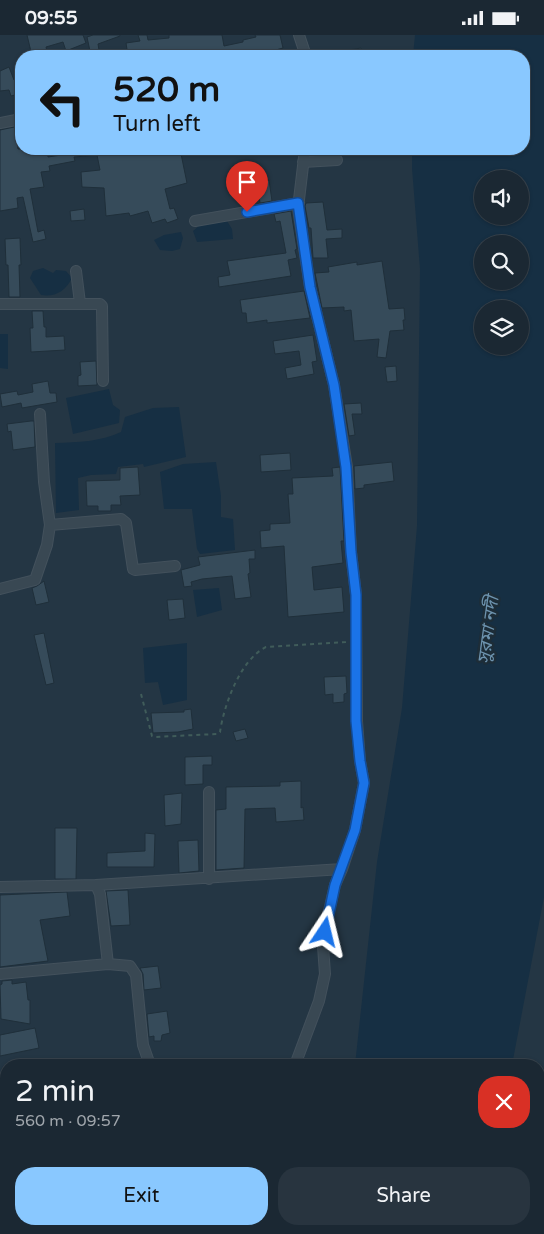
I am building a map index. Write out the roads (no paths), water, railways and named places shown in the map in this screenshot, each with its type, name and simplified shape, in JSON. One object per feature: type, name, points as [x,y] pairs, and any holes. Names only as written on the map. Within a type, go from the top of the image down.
[{"type":"street","points":[[299,35],[304,50]]},
{"type":"street","points":[[0,123],[15,120]]},
{"type":"street","points":[[297,1059],[320,1001],[326,974],[323,946],[327,919],[335,885],[355,830],[364,783],[356,721],[356,595],[351,552],[346,467],[334,385],[310,287],[298,203],[304,155]]},
{"type":"street","points":[[303,162],[337,161]]},
{"type":"street","points":[[195,221],[298,203]]},
{"type":"street","points":[[76,271],[80,303]]},
{"type":"street","points":[[0,304],[97,303],[102,306],[103,381]]},
{"type":"street","points":[[0,589],[35,580],[47,545],[50,525],[44,482],[40,414]]},
{"type":"street","points":[[50,525],[121,519],[126,523],[133,569],[176,566]]},
{"type":"street","points":[[209,792],[209,879]]},
{"type":"street","points":[[0,887],[96,885],[342,869]]},
{"type":"street","points":[[96,885],[100,894],[108,964]]},
{"type":"street","points":[[0,974],[108,964],[130,966],[136,975],[143,1045],[148,1059]]},
{"type":"water","name":"সুরমা নদী","points":[[415,35],[544,35],[544,897],[513,1059],[356,1059],[377,862],[402,708],[417,526],[420,269],[412,155],[530,155],[530,50],[414,50]]},
{"type":"water","points":[[227,221],[232,229],[233,239],[197,242],[193,231],[200,225]]},
{"type":"water","points":[[181,232],[183,238],[180,249],[172,251],[160,250],[154,240],[164,235]]},
{"type":"water","points":[[43,268],[53,273],[56,270],[66,271],[72,278],[59,293],[41,295],[30,278],[33,271]]},
{"type":"water","points":[[0,334],[8,334],[8,369],[0,368]]},
{"type":"water","points":[[109,389],[113,405],[120,410],[119,423],[73,434],[66,398]]},
{"type":"water","points":[[179,407],[186,457],[144,467],[143,464],[118,467],[116,474],[91,475],[78,478],[79,510],[56,513],[55,443],[105,438],[121,432],[125,417],[153,408]]},
{"type":"water","points":[[216,462],[221,496],[221,517],[233,519],[235,550],[200,554],[197,549],[192,509],[164,509],[160,472],[183,464]]},
{"type":"water","points":[[219,588],[222,610],[197,617],[193,590]]},
{"type":"water","points":[[187,643],[187,700],[163,705],[158,682],[145,683],[143,648]]}]
